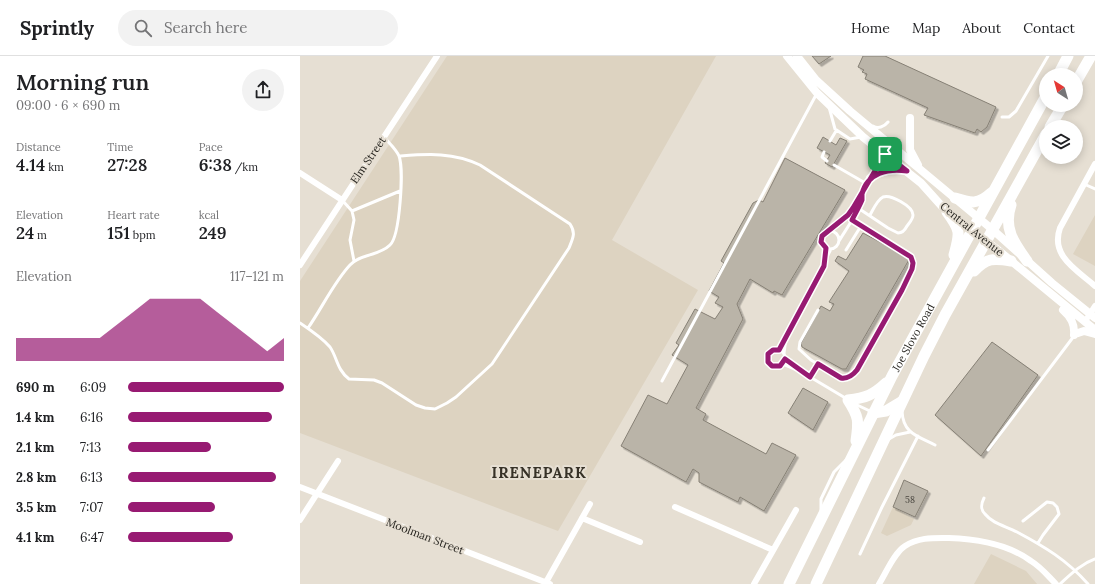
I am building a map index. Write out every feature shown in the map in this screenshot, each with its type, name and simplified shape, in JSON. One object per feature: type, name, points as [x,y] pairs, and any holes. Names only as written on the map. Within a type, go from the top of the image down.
[{"type":"highway","points":[[1062,68],[1068,56]]},
{"type":"highway","points":[[1083,69],[1090,56]]},
{"type":"highway","name":"Joe Slovo Road","points":[[789,584],[892,376],[1039,109]]},
{"type":"highway","name":"Joe Slovo Road","points":[[816,584],[945,315],[1039,146]]},
{"type":"highway","points":[[1016,187],[1008,214],[1009,229],[1016,246],[1027,261]]},
{"type":"highway","points":[[955,198],[967,202],[979,202],[994,191]]},
{"type":"highway","points":[[947,212],[955,222],[959,233],[948,275]]},
{"type":"highway","points":[[966,279],[982,263],[990,259],[1011,261]]},
{"type":"highway","points":[[853,453],[858,429],[858,416],[848,400],[860,399],[871,395],[892,376]]},
{"type":"highway","points":[[873,413],[886,411],[902,402]]},
{"type":"street","name":"Elm Street","points":[[300,265],[438,56]]},
{"type":"street","name":"Central Avenue","points":[[787,56],[817,93],[828,104],[863,136],[921,183],[947,212],[987,241],[1095,330]]},
{"type":"street","name":"Central Avenue","points":[[796,56],[816,80],[850,111],[979,218],[1052,283],[1092,316]]},
{"type":"street","points":[[910,118],[910,150],[921,170]]},
{"type":"street","points":[[1095,164],[1057,236],[1063,256],[1068,264],[1095,286]]},
{"type":"street","points":[[868,181],[887,171],[907,171]]},
{"type":"street","points":[[300,174],[342,200]]},
{"type":"street","points":[[1041,286],[1071,319],[1075,328],[1075,334],[1084,331],[1095,334]]},
{"type":"street","points":[[1084,322],[1092,316],[1095,306]]},
{"type":"street","points":[[300,520],[338,461]]},
{"type":"street","name":"Moolman Street","points":[[300,487],[547,583]]},
{"type":"street","points":[[547,583],[590,504]]},
{"type":"street","points":[[675,507],[773,550]]},
{"type":"street","points":[[754,584],[796,510]]},
{"type":"street","points":[[582,518],[640,542]]},
{"type":"street","points":[[879,584],[890,565],[902,549],[918,540],[931,537],[971,539],[1001,547],[1030,560],[1056,584]]},
{"type":"lane","points":[[1002,117],[1009,117],[1016,112],[1048,56]]},
{"type":"lane","points":[[662,381],[817,93]]},
{"type":"lane","points":[[828,104],[836,130],[850,139],[863,136]]},
{"type":"lane","points":[[850,111],[875,127],[884,126],[888,122]]},
{"type":"lane","points":[[830,141],[836,130]]},
{"type":"lane","points":[[308,328],[341,277],[354,261],[380,252],[392,243],[399,221],[401,162],[396,150],[384,137]]},
{"type":"lane","points":[[832,249],[826,248],[822,244],[821,239],[826,232],[848,215],[862,195],[868,181],[892,145]]},
{"type":"lane","points":[[824,152],[822,157],[827,161]]},
{"type":"lane","points":[[300,323],[329,346],[342,372],[349,379],[374,380],[382,383],[416,405],[435,409],[456,397],[492,364],[570,248],[574,235],[570,224],[480,165],[467,159],[432,153],[399,156]]},
{"type":"lane","points":[[834,165],[868,181]]},
{"type":"lane","points":[[1084,184],[1095,189]]},
{"type":"lane","points":[[352,211],[400,191]]},
{"type":"lane","points":[[779,350],[832,249],[836,246],[852,220],[862,199],[862,195]]},
{"type":"lane","points":[[858,208],[896,233],[904,231],[913,215],[911,209],[889,196],[885,196],[879,201],[870,215]]},
{"type":"lane","points":[[342,200],[352,211],[354,220],[350,240],[354,261]]},
{"type":"lane","points":[[818,310],[800,342],[800,352],[841,378],[845,378],[855,373],[912,269],[912,259],[909,254],[852,220]]},
{"type":"lane","points":[[846,250],[861,226]]},
{"type":"lane","points":[[826,232],[835,233],[839,241]]},
{"type":"lane","points":[[824,266],[826,248]]},
{"type":"lane","points":[[988,450],[1084,322]]},
{"type":"lane","points":[[783,364],[785,359],[784,353],[786,336]]},
{"type":"lane","points":[[784,353],[776,349],[770,352],[768,360],[770,364],[775,367],[783,364],[800,371]]},
{"type":"lane","points":[[785,359],[800,371],[873,413]]},
{"type":"lane","points":[[810,377],[818,364]]},
{"type":"lane","points":[[902,402],[903,422],[910,432],[936,445]]},
{"type":"lane","points":[[882,445],[896,435],[910,432]]},
{"type":"lane","points":[[860,554],[918,436]]},
{"type":"lane","points":[[984,498],[981,506],[982,511],[990,520],[1038,543],[1076,570],[1088,584]]},
{"type":"lane","points":[[1023,521],[1047,502],[1051,502],[1057,507],[1059,514],[1038,543]]},
{"type":"lane","points":[[1060,584],[1076,570],[1094,561]]},
{"type":"shaded area","points":[[447,56],[716,56],[612,240],[698,290],[558,531],[300,433],[300,281]]},
{"type":"shaded area","points":[[1095,215],[1095,266],[1073,254]]},
{"type":"shaded area","points":[[893,507],[914,519],[911,525],[887,536],[881,533]]},
{"type":"shaded area","points":[[991,554],[1026,571],[1037,584],[974,584]]},
{"type":"building","points":[[812,56],[831,56],[819,64]]},
{"type":"building","points":[[863,56],[885,56],[996,107],[987,127],[981,132],[977,129],[975,133],[924,115],[928,108],[865,79],[867,74],[862,72],[864,70],[858,67]]},
{"type":"building","points":[[823,137],[836,145],[840,138],[847,141],[832,167],[825,163],[830,155],[817,148]]},
{"type":"building","points":[[785,158],[845,190],[782,295],[774,291],[773,293],[750,279],[737,304],[743,319],[696,408],[706,414],[703,420],[766,454],[772,443],[796,455],[764,511],[740,497],[738,502],[699,482],[699,473],[693,469],[686,482],[621,446],[648,395],[667,404],[688,365],[672,355],[679,345],[676,343],[695,309],[715,319],[723,307],[715,303],[719,297],[709,291],[724,263],[721,261],[753,203],[759,200],[763,202]]},
{"type":"building","points":[[863,233],[910,258],[846,369],[842,369],[802,347],[801,343],[821,306],[830,311],[834,304],[829,302],[849,271],[835,261],[838,256],[846,260]]},
{"type":"building","points":[[992,342],[1038,375],[981,456],[935,415]]},
{"type":"building","points":[[803,388],[828,402],[813,430],[788,413]]},
{"type":"building","points":[[904,480],[928,491],[915,517],[893,507]]},
{"type":"district","name":"IRENEPARK","points":[[539,472]]},
{"type":"route","points":[[885,154],[870,178],[862,195],[859,197],[848,215],[822,236],[821,242],[826,248],[824,266],[779,350],[773,350],[768,354],[768,362],[772,366],[780,366],[783,364],[785,359],[810,377],[818,364],[841,378],[850,376],[857,370],[902,290],[912,269],[913,263],[909,254],[852,220],[870,178],[887,171],[907,171],[885,154]]}]
